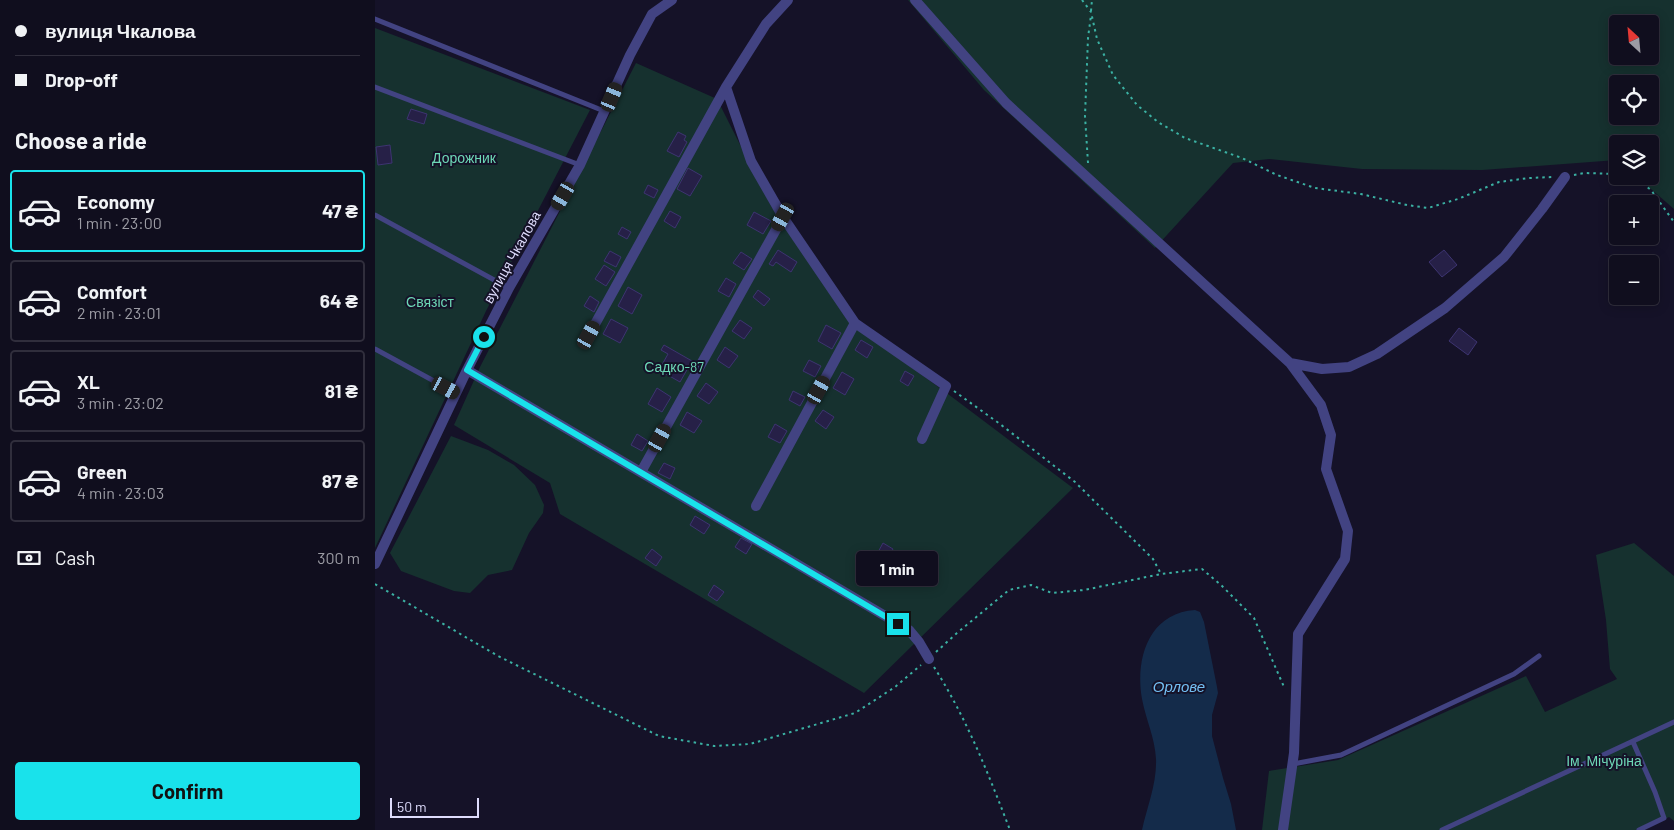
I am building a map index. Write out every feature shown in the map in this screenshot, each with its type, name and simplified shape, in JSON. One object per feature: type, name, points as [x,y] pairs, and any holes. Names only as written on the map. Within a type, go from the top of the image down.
[{"type":"street","name":"вулиця Чкалова","points":[[375,564],[467,370],[509,288],[580,165],[630,55],[652,14],[671,0]]},
{"type":"street","points":[[589,335],[726,87],[766,24],[789,0]]},
{"type":"street","points":[[915,0],[1006,103],[1290,363],[1321,405],[1331,435],[1326,469],[1348,531],[1345,559],[1298,634],[1293,764],[1283,830]]},
{"type":"street","points":[[726,87],[751,161],[783,217],[855,323],[946,386],[922,439]]},
{"type":"street","points":[[1290,363],[1322,369],[1349,367],[1377,354],[1445,308],[1504,256],[1565,177]]},
{"type":"street","points":[[641,472],[783,217]]},
{"type":"street","points":[[756,506],[855,323]]},
{"type":"street","points":[[467,370],[909,630],[929,659]]},
{"type":"lane","points":[[375,20],[606,111]]},
{"type":"lane","points":[[375,87],[580,165]]},
{"type":"lane","points":[[375,215],[509,288]]},
{"type":"lane","points":[[375,349],[456,393]]},
{"type":"lane","points":[[1293,764],[1341,755],[1514,674],[1539,656]]},
{"type":"lane","points":[[1442,830],[1674,722]]},
{"type":"lane","points":[[1633,742],[1664,818],[1639,830]]},
{"type":"path","points":[[1082,0],[1091,12],[1097,40],[1113,75],[1137,105],[1158,122],[1185,138],[1242,158],[1277,175],[1315,188],[1361,194],[1428,208],[1458,199],[1499,182],[1529,178],[1565,177],[1584,173],[1609,174]]},
{"type":"path","points":[[1090,167],[1087,160],[1085,116],[1087,38],[1092,0]]},
{"type":"path","points":[[1644,185],[1651,190],[1674,222]]},
{"type":"path","points":[[946,386],[1000,424],[1075,482],[1153,559],[1161,574]]},
{"type":"path","points":[[375,584],[498,656],[659,736],[714,746],[750,744],[855,714],[895,687],[1009,590],[1031,585],[1052,593],[1076,591],[1161,574],[1202,569],[1228,591],[1254,618],[1295,710]]},
{"type":"path","points":[[929,659],[950,693],[974,739],[1010,830]]},
{"type":"green space","points":[[908,0],[1674,0],[1674,209],[1646,185],[1659,185],[1659,135],[1609,135],[1609,161],[1482,170],[1362,169],[1269,159],[1233,163],[1155,248],[984,90]]},
{"type":"green space","name":"Дорожник","points":[[375,28],[590,110],[486,311],[375,548]]},
{"type":"green space","name":"Садко-87","points":[[636,63],[717,99],[771,206],[850,323],[1073,488],[864,693],[560,514],[550,483],[454,425],[480,367]]},
{"type":"green space","points":[[451,436],[488,450],[514,465],[535,485],[544,505],[543,513],[529,533],[512,570],[488,575],[470,593],[454,591],[401,571],[390,553]]},
{"type":"green space","name":"Ім. Мічуріна","points":[[1634,543],[1674,576],[1674,821],[1669,817],[1643,830],[1262,830],[1269,771],[1338,760],[1526,676],[1545,712],[1617,679],[1610,669],[1606,620],[1596,555]]},
{"type":"water","name":"Орлове","points":[[1195,610],[1200,612],[1204,622],[1217,687],[1218,693],[1212,715],[1212,736],[1231,804],[1236,830],[1142,830],[1156,768],[1154,744],[1140,684],[1143,654],[1148,641],[1156,629],[1166,620],[1179,613]]},
{"type":"building","points":[[411,109],[427,114],[424,124],[407,119]]},
{"type":"building","points":[[678,132],[686,136],[684,140],[687,142],[679,157],[667,151]]},
{"type":"building","points":[[390,145],[392,163],[378,165],[376,147]]},
{"type":"building","points":[[688,168],[702,176],[690,196],[677,189]]},
{"type":"building","points":[[648,185],[658,190],[654,198],[644,193]]},
{"type":"building","points":[[670,211],[681,217],[675,228],[664,221]]},
{"type":"building","points":[[754,212],[771,221],[763,234],[747,225]]},
{"type":"building","points":[[622,227],[631,232],[627,239],[618,234]]},
{"type":"building","points":[[778,250],[797,262],[791,272],[776,262],[773,266],[769,264]]},
{"type":"building","points":[[1444,250],[1457,265],[1442,277],[1429,262]]},
{"type":"building","points":[[610,251],[621,257],[616,267],[604,261]]},
{"type":"building","points":[[741,252],[752,259],[744,270],[733,263]]},
{"type":"building","points":[[604,265],[615,272],[606,286],[595,279]]},
{"type":"building","points":[[726,278],[736,284],[729,297],[718,291]]},
{"type":"building","points":[[628,287],[642,295],[632,314],[618,306]]},
{"type":"building","points":[[758,290],[770,299],[764,306],[753,297]]},
{"type":"building","points":[[590,296],[599,302],[594,312],[584,306]]},
{"type":"building","points":[[611,319],[628,328],[620,343],[603,334]]},
{"type":"building","points":[[740,320],[752,328],[744,339],[732,331]]},
{"type":"building","points":[[826,325],[841,333],[832,349],[818,341]]},
{"type":"building","points":[[1459,328],[1477,342],[1468,355],[1449,341]]},
{"type":"building","points":[[861,340],[873,347],[867,358],[855,350]]},
{"type":"building","points":[[664,345],[692,361],[680,382],[659,370],[668,354],[661,350]]},
{"type":"building","points":[[725,347],[738,356],[729,368],[717,360]]},
{"type":"building","points":[[809,360],[821,366],[815,377],[803,371]]},
{"type":"building","points":[[905,371],[914,376],[908,386],[900,381]]},
{"type":"building","points":[[842,372],[854,379],[845,395],[833,388]]},
{"type":"building","points":[[706,383],[718,392],[709,404],[697,396]]},
{"type":"building","points":[[657,388],[671,397],[662,412],[648,404]]},
{"type":"building","points":[[793,391],[805,397],[800,406],[789,400]]},
{"type":"building","points":[[823,410],[834,417],[826,429],[815,421]]},
{"type":"building","points":[[687,412],[702,421],[694,433],[680,425]]},
{"type":"building","points":[[775,424],[787,431],[780,443],[768,437]]},
{"type":"building","points":[[637,434],[648,441],[642,451],[631,445]]},
{"type":"building","points":[[664,463],[675,468],[670,479],[658,473]]},
{"type":"building","points":[[695,516],[710,525],[704,534],[690,525]]},
{"type":"building","points":[[741,538],[752,544],[746,554],[735,547]]},
{"type":"building","points":[[883,543],[893,549],[887,559],[877,554]]},
{"type":"building","points":[[652,549],[662,557],[656,566],[645,558]]},
{"type":"building","points":[[714,585],[724,592],[717,601],[708,595]]},
{"type":"route","points":[[484,337],[467,370],[898,624]]},
{"type":"park label","name":"Связіст","points":[[430,302]]}]
